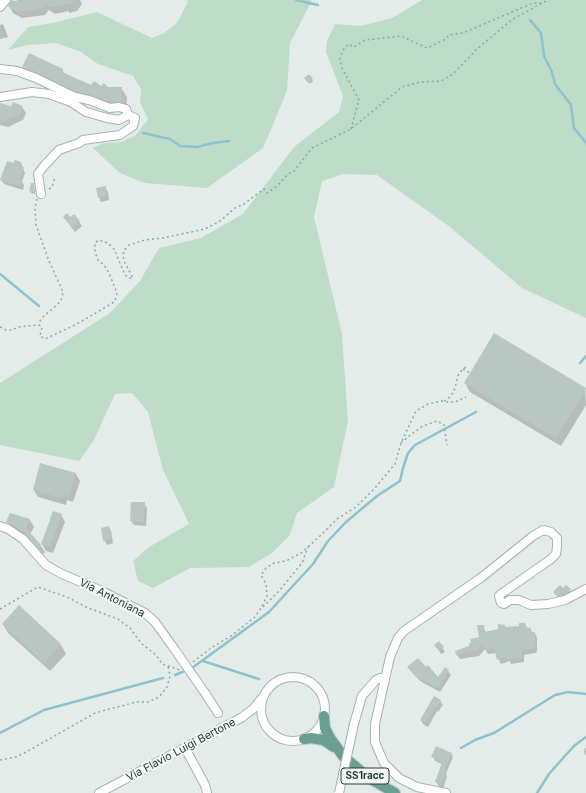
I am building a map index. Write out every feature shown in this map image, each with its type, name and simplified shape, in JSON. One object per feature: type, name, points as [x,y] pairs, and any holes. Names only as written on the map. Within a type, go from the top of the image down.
[{"type":"main road","name":"SS1racc","points":[[324,716],[325,728],[340,752]]},
{"type":"main road","name":"SS1racc","points":[[304,739],[310,738],[323,740],[332,745],[369,778],[395,793]]},
{"type":"street","points":[[0,7],[6,0]]},
{"type":"street","points":[[0,68],[17,71],[36,78],[75,97],[89,100],[110,108],[120,107],[126,109],[128,115],[135,118],[133,126],[120,135],[83,140],[79,143],[59,150],[42,167],[38,174],[41,194]]},
{"type":"street","points":[[0,97],[32,92],[49,94],[71,102],[86,112],[107,118],[119,120],[128,115]]},
{"type":"street","name":"Via Antoniana","points":[[0,526],[23,538],[46,565],[145,613],[155,622],[174,647],[218,713]]},
{"type":"street","points":[[446,793],[426,790],[409,784],[399,778],[384,762],[375,742],[375,724],[385,678],[390,658],[398,638],[404,631],[482,577],[533,536],[543,530],[547,530],[555,535],[557,540],[556,554],[500,594],[499,596],[501,603],[504,604],[510,600],[519,600],[532,605],[548,604],[565,600],[586,589]]},
{"type":"street","points":[[288,677],[298,677],[308,680],[316,686],[322,695],[325,704],[324,716],[321,725],[314,733],[304,739],[293,741],[282,739],[273,734],[265,723],[262,715],[261,704],[264,694],[279,680],[288,677]]},
{"type":"street","points":[[339,793],[354,724],[362,696],[376,680],[385,678]]},
{"type":"street","name":"Via Flavio Luigi Bertone","points":[[100,793],[241,718],[253,709],[264,694]]},
{"type":"street","name":"Via Flavio Luigi Bertone","points":[[241,718],[250,716],[265,723]]},
{"type":"street","points":[[185,748],[205,785],[207,793]]},
{"type":"path","points":[[39,325],[42,327],[40,336],[45,338],[75,325],[115,301],[117,293],[109,273],[104,265],[98,260],[95,252],[95,243],[99,240],[108,243],[114,249],[126,275],[129,278],[132,278],[123,256],[124,250],[129,246],[145,240],[163,238],[205,229],[220,222],[236,208],[264,189],[267,193],[278,186],[288,174],[294,171],[312,148],[351,129],[402,87],[420,82],[441,81],[453,74],[477,49],[513,19],[548,0]]},
{"type":"path","points":[[351,129],[359,100],[342,68],[340,59],[343,50],[348,44],[354,47],[365,40],[400,36],[427,48],[446,40],[449,35],[463,33],[533,3],[543,3]]},
{"type":"path","points":[[39,325],[44,316],[58,304],[62,298],[62,292],[36,225],[35,208],[36,201],[41,194],[52,187],[55,177]]},
{"type":"path","points":[[0,327],[6,330],[12,330],[39,325]]},
{"type":"path","points":[[444,401],[450,397],[454,391],[460,373],[467,366]]},
{"type":"path","points":[[463,369],[470,373]]},
{"type":"path","points":[[192,663],[255,617],[268,596],[266,584],[261,575],[266,568],[274,563],[286,561],[301,553],[337,519],[356,507],[375,488],[395,464],[400,445],[416,411],[428,404],[444,401],[455,402],[466,397]]},
{"type":"path","points":[[400,445],[409,436],[423,426],[437,421],[444,425],[447,445]]},
{"type":"path","points":[[261,608],[279,591],[302,563],[309,546]]},
{"type":"path","points":[[0,609],[38,587],[118,619],[130,628],[141,643],[156,655],[162,664],[177,670],[183,670]]},
{"type":"path","points":[[0,760],[16,757],[28,751],[95,712],[136,702],[148,702],[159,697],[168,687],[170,676],[168,666]]},
{"type":"green space","points":[[187,0],[312,0],[290,43],[287,91],[263,148],[207,188],[145,183],[120,173],[93,148],[104,143],[121,142],[136,135],[148,119],[140,102],[141,89],[133,76],[98,64],[81,52],[56,43],[27,45],[8,50],[28,27],[53,23],[97,12],[152,38],[164,33],[177,23],[188,2]]},
{"type":"green space","points":[[422,0],[586,0],[586,318],[522,288],[450,227],[377,175],[343,174],[322,181],[314,217],[342,334],[348,421],[334,487],[297,513],[290,535],[272,553],[249,567],[190,568],[153,588],[138,581],[133,561],[149,547],[189,524],[163,470],[148,412],[132,393],[115,394],[94,440],[79,461],[0,445],[0,383],[110,313],[140,281],[159,248],[201,238],[243,214],[294,147],[339,112],[343,96],[326,52],[327,41],[335,24],[361,26],[392,18]]},
{"type":"building","points":[[12,0],[71,0],[72,3],[51,7],[45,4],[41,9],[17,12],[8,6]]},
{"type":"building","points":[[29,53],[63,69],[62,72],[91,85],[94,81],[101,86],[104,83],[108,87],[122,87],[121,102],[111,102],[77,92],[22,67]]},
{"type":"building","points":[[309,74],[313,79],[308,83],[304,78]]},
{"type":"building","points":[[13,102],[23,106],[20,114],[4,121],[0,120],[0,103],[11,106]]},
{"type":"building","points":[[15,160],[21,162],[19,167],[24,167],[19,179],[22,180],[20,186],[0,180],[7,161],[13,163]]},
{"type":"building","points":[[31,183],[34,183],[35,192],[29,191]]},
{"type":"building","points":[[106,186],[107,196],[98,198],[96,188]]},
{"type":"building","points":[[67,213],[70,217],[74,214],[80,221],[72,228],[63,217]]},
{"type":"building","points":[[494,333],[586,388],[556,438],[464,383]]},
{"type":"building","points":[[40,463],[76,473],[69,496],[64,494],[62,498],[33,490]]},
{"type":"building","points":[[131,502],[145,502],[144,522],[130,521]]},
{"type":"building","points":[[53,511],[62,514],[50,547],[41,544]]},
{"type":"building","points":[[10,513],[30,519],[26,528],[41,545],[38,548],[26,534],[6,522]]},
{"type":"building","points":[[109,526],[111,539],[103,541],[101,528]]},
{"type":"building","points":[[560,585],[563,588],[566,585],[572,590],[557,596],[553,592]]},
{"type":"building","points":[[19,605],[61,644],[44,663],[2,624]]},
{"type":"building","points":[[519,623],[525,623],[526,627],[531,628],[531,632],[535,632],[535,646],[532,649],[522,650],[522,658],[508,659],[507,656],[497,660],[494,648],[484,650],[482,643],[476,652],[474,651],[456,655],[455,651],[469,646],[469,643],[471,643],[470,639],[479,637],[477,625],[484,625],[484,632],[498,629],[498,624],[505,625],[505,627],[519,626]]},
{"type":"building","points":[[439,641],[444,647],[438,650],[434,645]]},
{"type":"building","points":[[418,658],[426,667],[428,665],[438,677],[445,667],[449,670],[438,688],[416,677],[407,667]]},
{"type":"building","points":[[434,696],[441,700],[425,723],[420,720]]},
{"type":"building","points":[[436,746],[452,753],[444,770],[446,771],[441,785],[435,782],[442,762],[431,757]]},
{"type":"waterway","points":[[296,0],[318,5]]},
{"type":"waterway","points":[[530,20],[541,33],[544,56],[552,72],[555,84],[571,105],[574,128],[586,143]]},
{"type":"waterway","points":[[143,133],[170,139],[180,146],[197,147],[229,141]]},
{"type":"waterway","points":[[0,274],[39,306]]},
{"type":"waterway","points":[[580,363],[586,356]]},
{"type":"waterway","points":[[175,675],[192,668],[269,612],[313,564],[328,541],[346,522],[377,496],[400,481],[408,453],[415,445],[476,412]]},
{"type":"waterway","points":[[203,661],[259,679]]},
{"type":"waterway","points":[[0,733],[44,710],[163,678]]},
{"type":"waterway","points":[[461,748],[475,740],[494,733],[555,695],[568,692],[586,694]]},
{"type":"waterway","points":[[537,793],[549,774],[574,746],[586,737]]}]
